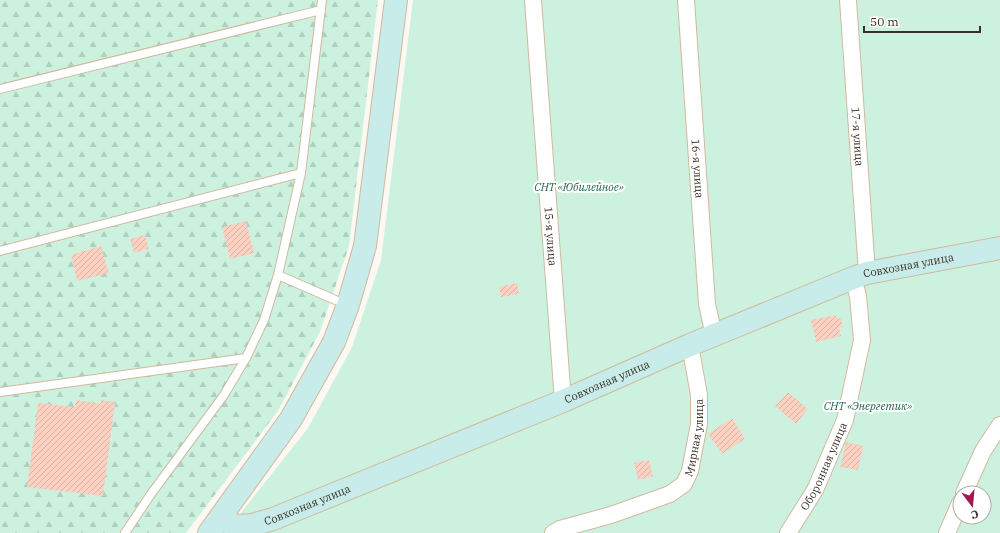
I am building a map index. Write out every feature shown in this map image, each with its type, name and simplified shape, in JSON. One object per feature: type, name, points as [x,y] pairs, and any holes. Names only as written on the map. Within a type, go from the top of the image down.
[{"type":"street","points":[[215,526],[291,419],[334,342],[348,305],[365,246],[396,0]]},
{"type":"street","name":"15-я улица","points":[[533,0],[563,401]]},
{"type":"street","name":"16-я улица","points":[[686,0],[707,304],[714,336]]},
{"type":"street","name":"17-я улица","points":[[848,0],[860,276]]},
{"type":"street","name":"Совхозная улица","points":[[215,526],[252,525],[273,519],[563,401],[690,345],[860,276],[1000,248]]},
{"type":"street","name":"Оборонная улица","points":[[788,533],[815,490],[845,420],[862,340],[858,296],[860,276]]},
{"type":"street","name":"Мирная улица","points":[[553,533],[560,529],[670,494],[684,484],[690,471],[699,424],[699,395],[690,345]]},
{"type":"street","points":[[968,485],[983,451],[1000,425]]},
{"type":"street","points":[[947,533],[952,521]]},
{"type":"lane","points":[[125,533],[151,494],[224,395],[246,358],[264,320],[278,276],[301,173],[322,0]]},
{"type":"lane","points":[[0,89],[321,10]]},
{"type":"lane","points":[[0,251],[301,173]]},
{"type":"lane","points":[[278,276],[348,305]]},
{"type":"lane","points":[[0,392],[246,358]]},
{"type":"green space","points":[[0,0],[378,0],[349,246],[320,332],[278,411],[186,533],[0,533]]},
{"type":"green space","name":"СНТ «Юбилейное»","points":[[413,0],[1000,0],[1000,533],[225,533],[308,428],[352,347],[381,260]]},
{"type":"building","points":[[246,221],[254,253],[230,259],[222,227]]},
{"type":"building","points":[[145,235],[149,249],[134,253],[130,239]]},
{"type":"building","points":[[101,246],[109,273],[77,281],[71,255]]},
{"type":"building","points":[[517,283],[519,294],[501,297],[499,287]]},
{"type":"building","points":[[836,315],[837,319],[841,318],[843,327],[839,328],[841,336],[816,342],[811,320]]},
{"type":"building","points":[[788,392],[808,409],[796,424],[775,406]]},
{"type":"building","points":[[76,400],[101,404],[101,400],[115,402],[103,496],[27,487],[38,403],[75,407]]},
{"type":"building","points":[[732,418],[745,439],[722,454],[708,434]]},
{"type":"building","points":[[846,442],[863,446],[858,470],[840,467]]},
{"type":"building","points":[[649,460],[653,476],[638,480],[634,463]]},
{"type":"park label","name":"СНТ «Энергетик»","points":[[868,406]]}]
